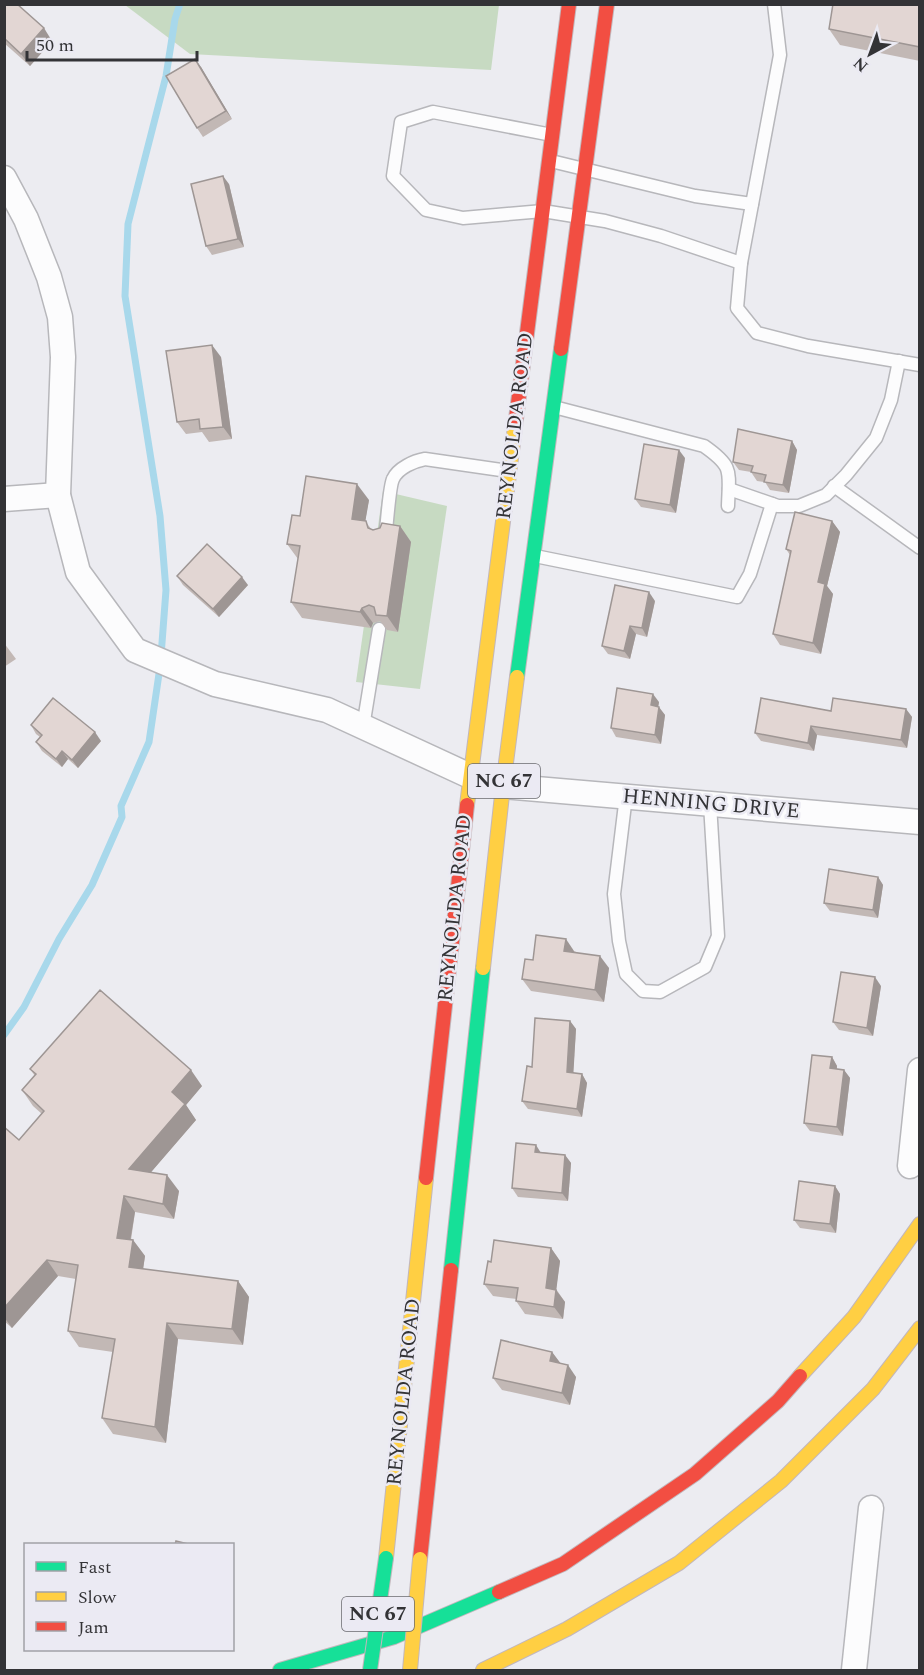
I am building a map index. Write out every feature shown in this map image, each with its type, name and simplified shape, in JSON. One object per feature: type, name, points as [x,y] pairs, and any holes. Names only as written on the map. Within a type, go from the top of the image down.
[{"type":"main road","name":"REYNOLDA ROAD","points":[[370,1671],[386,1558],[470,776],[568,4]]},
{"type":"main road","name":"REYNOLDA ROAD","points":[[410,1671],[503,786],[607,4]]},
{"type":"main road","points":[[280,1671],[394,1637],[563,1564],[695,1474],[778,1401],[854,1317],[920,1224]]},
{"type":"main road","points":[[483,1671],[567,1629],[679,1563],[781,1481],[873,1389],[920,1328]]},
{"type":"street","name":"HENNING DRIVE","points":[[4,178],[26,219],[49,277],[60,317],[63,357],[58,495],[78,572],[135,650],[215,684],[327,710],[470,776],[503,786],[920,822]]},
{"type":"street","points":[[4,499],[58,495]]},
{"type":"street","points":[[910,1166],[920,1070]]},
{"type":"street","points":[[854,1671],[871,1508]]},
{"type":"lane","points":[[774,4],[780,55],[741,263],[737,308],[757,333],[808,346],[920,365]]},
{"type":"lane","points":[[552,135],[433,112],[401,122],[393,176],[426,210],[463,218],[543,211],[605,221],[661,236],[741,263]]},
{"type":"lane","points":[[549,160],[695,196],[752,204]]},
{"type":"lane","points":[[729,489],[778,506],[799,506],[826,495],[876,438],[891,400],[899,361]]},
{"type":"lane","points":[[554,407],[704,446],[723,459],[729,470],[728,506]]},
{"type":"lane","points":[[385,538],[393,479],[416,460],[425,459],[509,471]]},
{"type":"lane","points":[[834,486],[920,548]]},
{"type":"lane","points":[[534,556],[737,597],[750,574],[772,504]]},
{"type":"lane","points":[[363,727],[379,629]]},
{"type":"lane","points":[[626,796],[614,894],[626,974],[643,991],[660,992],[705,967],[718,936],[710,804]]},
{"type":"green space","points":[[125,5],[499,5],[491,70],[190,54]]},
{"type":"green space","points":[[383,491],[447,506],[420,689],[356,682]]},
{"type":"building","points":[[4,4],[17,4],[44,28],[21,54],[4,38]]},
{"type":"building","points":[[833,4],[920,4],[920,47],[829,29]]},
{"type":"building","points":[[195,59],[226,111],[197,128],[166,76]]},
{"type":"building","points":[[223,176],[238,239],[206,246],[191,184]]},
{"type":"building","points":[[212,345],[223,427],[200,429],[199,419],[177,422],[166,351]]},
{"type":"building","points":[[738,429],[792,441],[783,485],[764,482],[766,475],[751,472],[753,466],[733,462]]},
{"type":"building","points":[[644,444],[679,450],[670,505],[635,499]]},
{"type":"building","points":[[306,476],[357,484],[352,519],[366,521],[368,528],[373,530],[380,528],[382,523],[400,526],[387,616],[376,615],[374,607],[369,605],[362,608],[360,612],[291,602],[300,546],[287,544],[292,515],[300,516]]},
{"type":"building","points":[[795,512],[832,521],[818,582],[825,584],[813,643],[773,634],[791,551],[786,549]]},
{"type":"building","points":[[207,544],[242,577],[213,609],[177,576]]},
{"type":"building","points":[[615,585],[649,592],[642,628],[630,626],[624,651],[602,646]]},
{"type":"building","points":[[617,688],[653,694],[651,705],[659,707],[655,735],[611,728]]},
{"type":"building","points":[[53,698],[95,732],[72,760],[62,751],[56,759],[36,742],[42,735],[31,725]]},
{"type":"building","points":[[761,698],[831,711],[833,698],[906,709],[901,740],[811,726],[808,743],[755,733]]},
{"type":"building","points":[[829,869],[878,877],[873,910],[824,903]]},
{"type":"building","points":[[536,935],[566,939],[564,951],[600,956],[595,990],[522,979],[525,959],[533,960]]},
{"type":"building","points":[[841,972],[875,977],[867,1028],[833,1022]]},
{"type":"building","points":[[100,990],[191,1070],[172,1092],[185,1104],[129,1169],[167,1175],[163,1204],[124,1196],[117,1238],[133,1240],[129,1267],[238,1281],[232,1329],[167,1323],[155,1427],[102,1418],[115,1339],[68,1331],[78,1265],[47,1260],[4,1308],[4,1127],[19,1140],[44,1111],[22,1090],[36,1074],[30,1069]]},
{"type":"building","points":[[535,1018],[570,1021],[567,1072],[582,1074],[577,1109],[522,1101],[527,1066],[532,1067]]},
{"type":"building","points":[[812,1055],[832,1057],[830,1068],[844,1070],[837,1127],[804,1123]]},
{"type":"building","points":[[516,1143],[536,1145],[535,1152],[565,1155],[562,1193],[512,1188]]},
{"type":"building","points":[[799,1181],[835,1186],[830,1224],[794,1220]]},
{"type":"building","points":[[494,1240],[551,1248],[546,1288],[556,1290],[554,1307],[516,1301],[518,1288],[484,1284],[488,1261],[491,1262]]},
{"type":"building","points":[[501,1340],[552,1352],[550,1361],[568,1365],[562,1393],[493,1378]]},
{"type":"waterway","points":[[161,656],[166,590],[160,516],[125,296],[128,224],[166,76],[175,19],[180,4]]},
{"type":"waterway","points":[[4,1035],[24,1007],[59,939],[92,885],[122,817],[121,806],[149,742],[160,667]]},
{"type":"traffic: fast","points":[[517,677],[561,349]]},
{"type":"traffic: fast","points":[[451,1270],[483,968]]},
{"type":"traffic: fast","points":[[370,1670],[386,1558]]},
{"type":"traffic: fast","points":[[280,1670],[394,1637],[499,1592]]},
{"type":"traffic: slow","points":[[467,805],[516,419]]},
{"type":"traffic: slow","points":[[483,968],[517,677]]},
{"type":"traffic: slow","points":[[386,1558],[426,1178]]},
{"type":"traffic: slow","points":[[800,1376],[854,1317],[920,1224]]},
{"type":"traffic: slow","points":[[483,1670],[567,1629],[679,1563],[781,1481],[873,1389],[920,1328]]},
{"type":"traffic: slow","points":[[410,1670],[420,1559]]},
{"type":"traffic: jam","points":[[516,419],[569,4]]},
{"type":"traffic: jam","points":[[561,349],[607,4]]},
{"type":"traffic: jam","points":[[426,1178],[467,805]]},
{"type":"traffic: jam","points":[[420,1559],[451,1270]]},
{"type":"traffic: jam","points":[[499,1592],[563,1564],[695,1474],[778,1401],[800,1376]]}]
